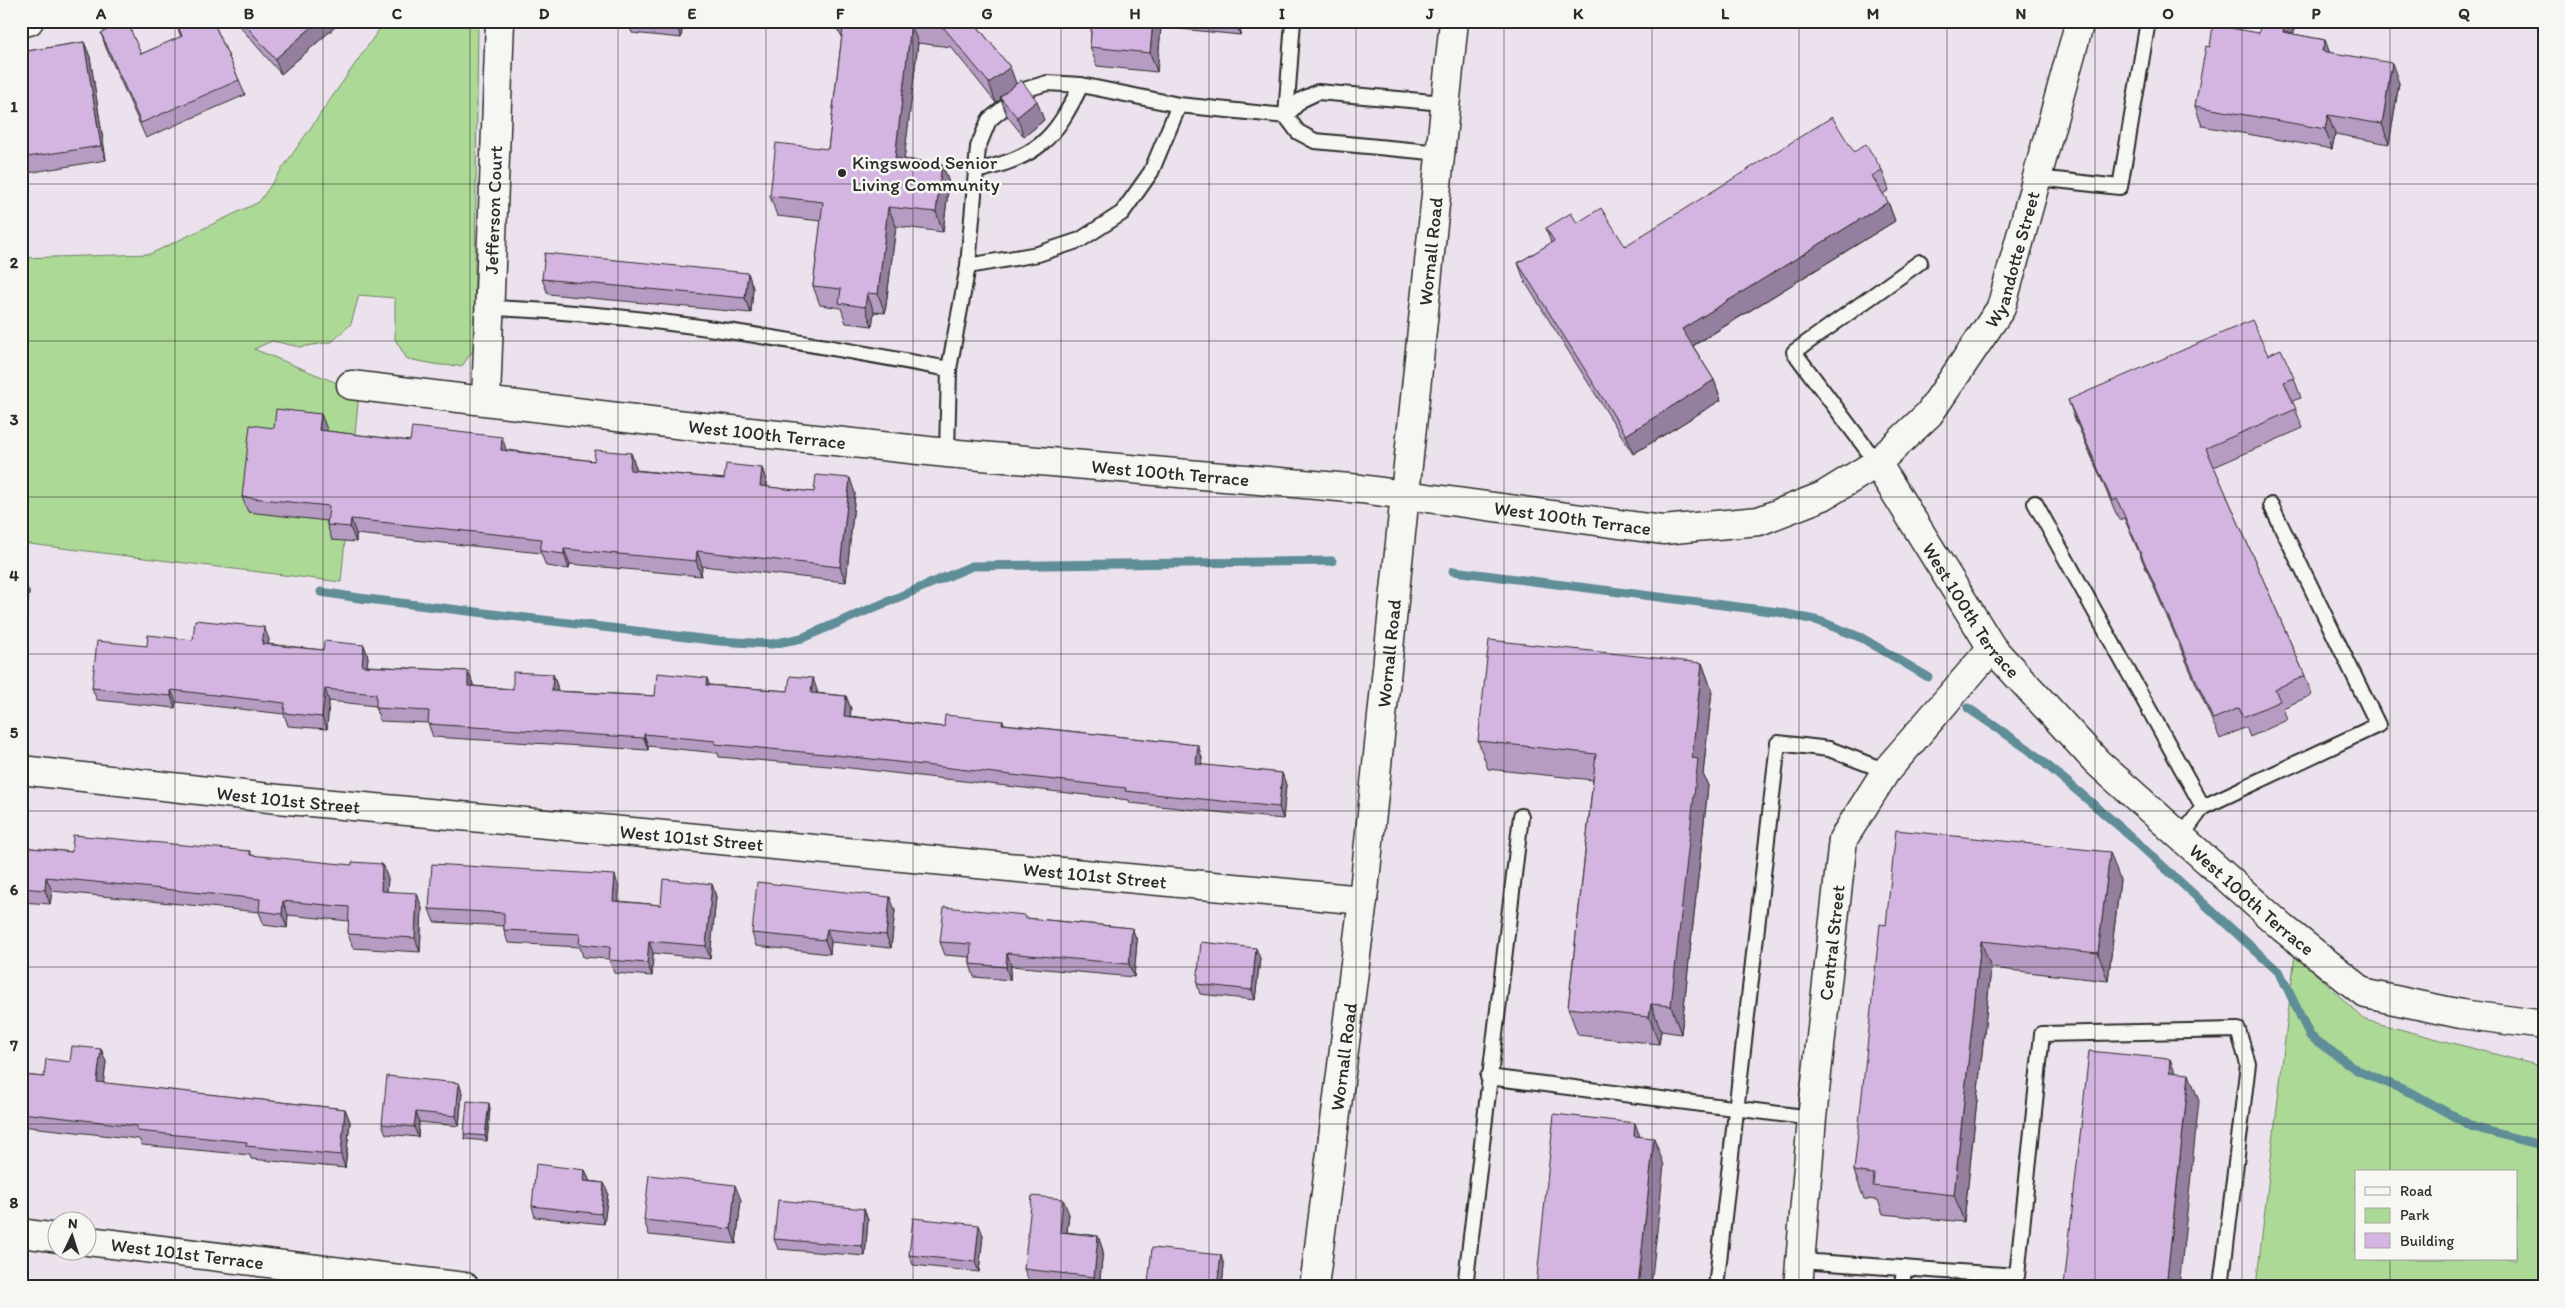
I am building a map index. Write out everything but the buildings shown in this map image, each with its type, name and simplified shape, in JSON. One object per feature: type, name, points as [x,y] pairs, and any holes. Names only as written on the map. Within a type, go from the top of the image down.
[{"type":"street","points":[[21,23],[29,21]]},
{"type":"street","name":"Jefferson Court","points":[[486,400],[500,21]]},
{"type":"street","name":"Wornall Road","points":[[1314,1287],[1362,900],[1454,21]]},
{"type":"street","name":"Wyandotte Street","points":[[1877,463],[1929,414],[2000,308],[2080,21]]},
{"type":"street","name":"West 100th Terrace","points":[[351,385],[676,424],[947,452],[1404,494],[1664,530],[1759,521],[1823,496],[1877,463],[1992,648],[2097,762],[2283,928],[2366,994],[2460,1014],[2544,1025]]},
{"type":"street","name":"Central Street","points":[[1799,1274],[1812,1118],[1843,840],[1886,772],[1992,648]]},
{"type":"street","name":"West 101st Street","points":[[21,770],[288,800],[1362,900]]},
{"type":"street","points":[[21,1234],[48,1237]]},
{"type":"street","name":"West 101st Terrace","points":[[98,1243],[347,1280],[465,1287]]},
{"type":"lane","points":[[1293,21],[1286,116],[1298,132],[1316,141],[1441,153]]},
{"type":"lane","points":[[2037,178],[2120,187],[2148,21]]},
{"type":"lane","points":[[947,452],[949,369],[968,266],[978,147],[989,120],[1027,89],[1048,83],[1081,85],[1179,105],[1286,116]]},
{"type":"lane","points":[[976,171],[1007,164],[1040,147],[1056,131],[1081,85]]},
{"type":"lane","points":[[1286,116],[1301,100],[1318,92],[1444,104]]},
{"type":"lane","points":[[968,266],[1047,252],[1080,240],[1122,212],[1151,172],[1179,105]]},
{"type":"lane","points":[[1877,463],[1794,352],[1920,262]]},
{"type":"lane","points":[[490,308],[537,310],[668,322],[949,369]]},
{"type":"lane","points":[[2035,503],[2203,807]]},
{"type":"lane","points":[[2180,836],[2203,807],[2378,725],[2271,505]]},
{"type":"lane","points":[[1716,1287],[1778,743],[1829,749],[1886,772]]},
{"type":"lane","points":[[1465,1287],[1488,1077],[1521,816]]},
{"type":"lane","points":[[1799,1274],[1904,1268],[2017,1276],[2042,1034],[2238,1030],[2248,1064],[2221,1287]]},
{"type":"lane","points":[[1488,1077],[1736,1110],[1812,1118]]},
{"type":"lane","points":[[1902,1287],[1904,1268]]},
{"type":"green space","points":[[385,21],[478,21],[474,349],[462,366],[440,365],[407,359],[395,339],[395,298],[359,295],[351,324],[332,342],[300,347],[272,341],[254,349],[359,392],[341,582],[21,543],[21,258],[150,254],[259,202]]},
{"type":"green space","points":[[2295,954],[2365,1020],[2544,1067],[2544,1287],[2256,1287]]},
{"type":"waterway","points":[[321,592],[719,641],[772,644],[802,638],[972,566],[1332,561]]},
{"type":"waterway","points":[[1453,571],[1778,612],[1819,621],[1862,638],[1928,677]]},
{"type":"waterway","points":[[1968,708],[2028,749],[2120,827],[2280,973],[2310,1036],[2357,1070],[2414,1094],[2473,1127],[2544,1146]]},
{"type":"place","name":"Kingswood Senior Living Community","points":[[842,173]]}]
